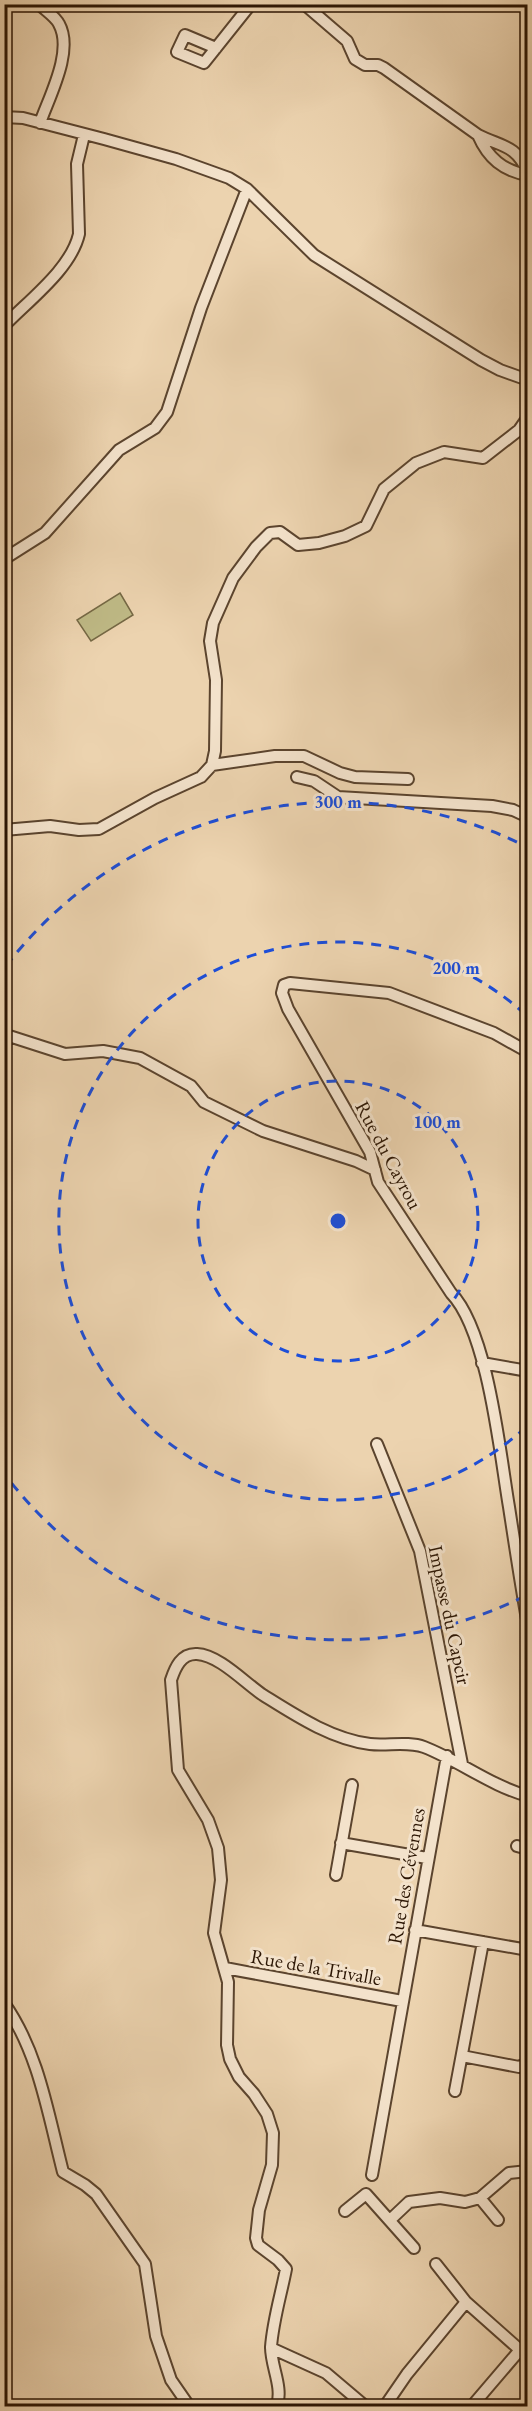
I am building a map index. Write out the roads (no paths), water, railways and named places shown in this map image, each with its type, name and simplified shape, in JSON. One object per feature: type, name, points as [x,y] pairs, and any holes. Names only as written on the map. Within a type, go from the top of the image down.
[{"type":"street","points":[[39,4],[59,23],[64,39],[62,64],[40,123]]},
{"type":"street","points":[[216,48],[251,4]]},
{"type":"street","points":[[304,4],[347,41],[355,59],[365,65],[378,65],[384,68],[478,135],[511,148],[518,155],[528,173]]},
{"type":"street","points":[[6,115],[176,159],[229,178],[247,189],[314,255],[481,360],[528,380]]},
{"type":"street","points":[[4,326],[50,281],[77,245],[79,234],[77,164],[84,135]]},
{"type":"street","points":[[478,135],[485,150],[499,165],[513,172],[528,173]]},
{"type":"street","points":[[4,559],[45,533],[120,450],[155,428],[167,412],[201,308],[247,189]]},
{"type":"street","points":[[4,830],[50,826],[79,830],[99,829],[155,798],[201,777],[212,765],[216,751],[216,680],[210,641],[213,623],[233,578],[256,547],[270,533],[280,532],[298,545],[336,538],[366,526],[384,489],[416,463],[444,452],[483,458],[519,430],[528,417]]},
{"type":"street","points":[[212,765],[274,756],[304,756],[340,773],[355,777],[408,779]]},
{"type":"street","points":[[297,777],[314,781],[338,797],[492,806],[513,810],[528,817]]},
{"type":"street","name":"Rue du Cayrou","points":[[528,1052],[494,1033],[390,993],[290,983],[284,985],[282,993],[288,1009],[370,1152],[378,1182],[451,1293],[462,1305],[482,1363],[502,1458],[528,1625]]},
{"type":"street","points":[[4,1021],[5,1038],[65,1054],[103,1052],[140,1058],[191,1086],[204,1102],[262,1131],[356,1161],[375,1170]]},
{"type":"street","points":[[482,1363],[528,1371]]},
{"type":"street","name":"Impasse du Capcir","points":[[376,1444],[420,1551],[462,1764]]},
{"type":"street","points":[[278,2406],[279,2391],[271,2349],[274,2320],[286,2269],[279,2260],[258,2245],[256,2238],[259,2210],[273,2158],[273,2133],[267,2114],[239,2077],[230,2059],[227,2045],[228,1982],[214,1934],[221,1880],[218,1848],[208,1820],[178,1770],[171,1680],[175,1666],[191,1654],[204,1655],[223,1665],[262,1694],[340,1738],[369,1744],[421,1746],[447,1756],[511,1791],[528,1796]]},
{"type":"street","name":"Rue des Cévennes","points":[[372,2175],[447,1756]]},
{"type":"street","points":[[336,1875],[352,1785]]},
{"type":"street","points":[[341,1843],[428,1858]]},
{"type":"street","points":[[415,1930],[528,1950]]},
{"type":"street","points":[[455,2091],[483,1941]]},
{"type":"street","name":"Rue de la Trivalle","points":[[225,1968],[402,2001]]},
{"type":"street","points":[[4,2003],[17,2022],[33,2056],[63,2172],[96,2194],[145,2264],[156,2336],[171,2380],[189,2406]]},
{"type":"street","points":[[462,2056],[519,2067],[528,2063]]},
{"type":"street","points":[[390,2220],[409,2202],[440,2198],[465,2202],[480,2198],[509,2173],[528,2171]]},
{"type":"street","points":[[345,2211],[366,2194],[414,2247]]},
{"type":"street","points":[[480,2198],[498,2220]]},
{"type":"street","points":[[436,2264],[466,2302],[523,2354],[472,2406]]},
{"type":"street","points":[[385,2406],[407,2374],[466,2302]]},
{"type":"street","points":[[271,2349],[326,2373],[365,2406]]}]
